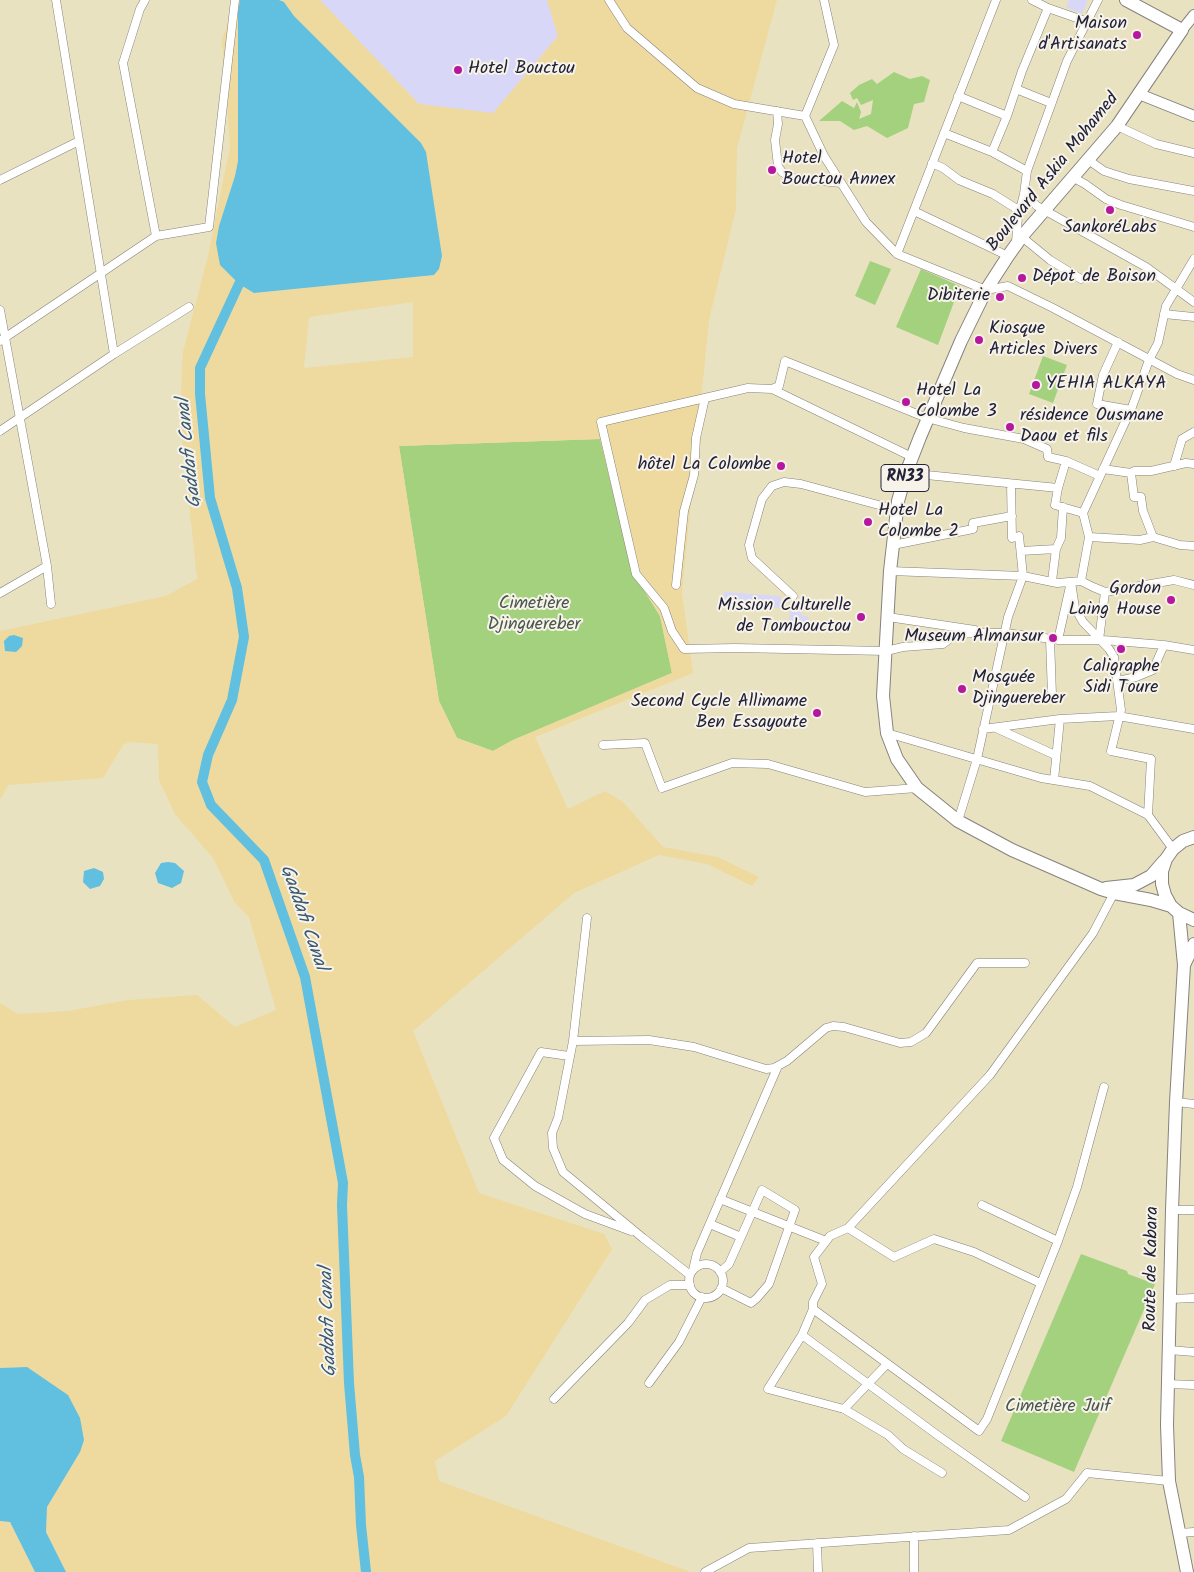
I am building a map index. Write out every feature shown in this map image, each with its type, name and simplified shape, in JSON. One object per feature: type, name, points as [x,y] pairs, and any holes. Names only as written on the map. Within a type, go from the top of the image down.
[{"type":"main road","name":"RN33","points":[[1126,0],[1190,23]]},
{"type":"main road","name":"Boulevard Askia Mohamed","points":[[1101,889],[1012,850],[958,821],[917,788],[897,759],[887,733],[883,696],[892,545],[897,510],[906,473],[961,341],[986,290],[1019,240],[1087,159],[1118,126],[1190,23]]},
{"type":"main road","points":[[1101,889],[1134,884],[1151,876],[1183,841],[1194,837]]},
{"type":"main road","points":[[1170,854],[1162,872],[1162,884],[1165,895],[1175,910],[1184,965]]},
{"type":"main road","name":"RN33","points":[[1101,889],[1151,900],[1175,910]]},
{"type":"main road","points":[[1175,910],[1194,920]]},
{"type":"main road","points":[[1184,965],[1194,944]]},
{"type":"main road","name":"Route de Kabara","points":[[1184,965],[1176,1102],[1167,1384],[1169,1481],[1186,1572]]},
{"type":"street","points":[[56,0],[114,354]]},
{"type":"street","points":[[145,0],[140,9],[123,63],[156,236]]},
{"type":"street","points":[[2,339],[156,236],[209,227],[235,0]]},
{"type":"street","points":[[609,0],[627,28],[697,88],[734,104],[805,116]]},
{"type":"street","points":[[824,0],[834,45],[805,116],[824,156],[866,222],[897,254],[986,290],[1008,286],[1118,342],[1149,360],[1194,380]]},
{"type":"street","points":[[897,254],[996,0]]},
{"type":"street","points":[[1032,0],[1048,8],[1088,22]]},
{"type":"street","points":[[1081,279],[1019,240],[1020,211],[1027,171],[1051,103],[1068,60],[1098,0]]},
{"type":"street","points":[[992,152],[1007,116],[1027,57],[1048,8]]},
{"type":"street","points":[[1016,89],[1051,103]]},
{"type":"street","points":[[1140,94],[1194,116]]},
{"type":"street","points":[[958,96],[1007,116]]},
{"type":"street","points":[[777,111],[778,124],[775,140],[778,166],[782,172],[792,178],[841,183]]},
{"type":"street","points":[[1118,126],[1156,144],[1194,153]]},
{"type":"street","points":[[944,133],[992,152],[1027,171]]},
{"type":"street","points":[[0,180],[79,142]]},
{"type":"street","points":[[1087,159],[1104,171],[1129,179],[1194,191]]},
{"type":"street","points":[[932,163],[943,168],[959,180],[993,194],[1020,211]]},
{"type":"street","points":[[1072,177],[1106,199],[1120,205],[1194,227]]},
{"type":"street","points":[[1024,194],[1037,206],[1146,268],[1194,302]]},
{"type":"street","points":[[914,211],[1008,256]]},
{"type":"street","points":[[1081,581],[1089,537],[1083,513],[1131,410],[1149,360],[1158,343],[1164,314],[1175,289],[1194,259]]},
{"type":"street","points":[[0,431],[114,354],[188,307]]},
{"type":"street","points":[[0,310],[2,339],[20,418],[48,566],[51,604]]},
{"type":"street","points":[[1164,314],[1194,317]]},
{"type":"street","points":[[1118,342],[1104,374],[1097,404],[1131,410]]},
{"type":"street","points":[[772,389],[779,386],[785,361],[928,418],[964,428],[1024,439],[1047,449],[1048,457],[1102,472],[1131,473],[1134,471],[1151,471],[1186,462],[1194,464]]},
{"type":"street","points":[[912,457],[772,389],[748,388],[601,422],[636,574],[664,608],[672,631],[684,649],[735,648],[886,651],[904,647],[942,644],[956,634],[1004,633],[1054,639],[1164,644],[1194,650]]},
{"type":"street","points":[[676,585],[684,511],[694,475],[696,438],[705,398]]},
{"type":"street","points":[[1174,466],[1182,439],[1194,432]]},
{"type":"street","points":[[1066,461],[1058,488],[1056,505],[1083,513]]},
{"type":"street","points":[[906,473],[1058,488]]},
{"type":"street","points":[[1131,473],[1134,497],[1141,497],[1142,512],[1153,537]]},
{"type":"street","points":[[793,596],[752,558],[748,545],[762,499],[772,486],[784,482],[801,484],[897,510]]},
{"type":"street","points":[[958,821],[977,759],[1008,617],[1023,576],[1019,536],[1012,538],[1011,484]]},
{"type":"street","points":[[1052,581],[1056,549],[1061,538],[1063,507]]},
{"type":"street","points":[[892,545],[973,529],[973,523],[1012,516]]},
{"type":"street","points":[[1089,537],[1140,540],[1153,537],[1180,545],[1194,546]]},
{"type":"street","points":[[1021,551],[1056,549]]},
{"type":"street","points":[[0,593],[48,566]]},
{"type":"street","points":[[890,571],[1023,576],[1057,583],[1081,581],[1105,592],[1174,580],[1194,585]]},
{"type":"street","points":[[1052,695],[1054,639],[1071,582]]},
{"type":"street","points":[[1071,582],[1075,608],[1083,622],[1109,649],[1114,657],[1121,700],[1120,716],[1111,751],[1151,759],[1148,815],[1170,854]]},
{"type":"street","points":[[1099,640],[1105,592]]},
{"type":"street","points":[[888,617],[996,633]]},
{"type":"street","points":[[1118,681],[1154,670],[1164,644]]},
{"type":"street","points":[[983,729],[1060,719],[1120,716],[1194,729]]},
{"type":"street","points":[[1054,780],[1060,719]]},
{"type":"street","points":[[995,727],[1056,755]]},
{"type":"street","points":[[887,733],[1041,778],[1090,786],[1148,815]]},
{"type":"street","points":[[603,745],[645,743],[662,788],[732,763],[768,764],[865,792],[917,788]]},
{"type":"street","points":[[942,1473],[903,1449],[888,1435],[844,1410],[768,1389],[802,1336],[813,1302],[822,1284],[814,1257],[830,1236],[848,1228],[990,1075],[1092,933],[1114,893]]},
{"type":"street","points":[[588,918],[573,1041],[558,1118],[552,1133],[553,1148],[563,1172],[637,1234],[692,1272]]},
{"type":"street","points":[[573,1041],[649,1040],[694,1047],[766,1069],[774,1068],[787,1061],[826,1028],[833,1026],[844,1027],[900,1042],[911,1042],[926,1033],[978,963],[1025,963]]},
{"type":"street","points":[[569,1056],[541,1052],[494,1138],[503,1160],[535,1186],[586,1214],[637,1234]]},
{"type":"street","points":[[692,1272],[702,1264],[717,1268],[723,1283],[721,1288],[713,1296],[702,1297],[696,1294],[690,1285],[692,1272],[697,1253],[778,1066]]},
{"type":"street","points":[[812,1309],[979,1431],[987,1419],[1058,1241],[1077,1187],[1104,1087]]},
{"type":"street","points":[[1176,1102],[1194,1104]]},
{"type":"street","points":[[720,1272],[729,1264],[762,1190],[796,1210],[769,1284],[757,1298],[751,1303],[721,1288]]},
{"type":"street","points":[[720,1200],[826,1241]]},
{"type":"street","points":[[982,1205],[1058,1241]]},
{"type":"street","points":[[1172,1210],[1194,1210]]},
{"type":"street","points":[[710,1224],[741,1237]]},
{"type":"street","points":[[848,1228],[894,1257],[934,1239],[974,1252],[1040,1283]]},
{"type":"street","points":[[554,1399],[628,1323],[645,1300],[670,1285],[690,1285]]},
{"type":"street","points":[[649,1383],[679,1342],[702,1297]]},
{"type":"street","points":[[1170,1299],[1194,1298]]},
{"type":"street","points":[[802,1336],[940,1437],[1025,1496]]},
{"type":"street","points":[[1169,1350],[1194,1352]]},
{"type":"street","points":[[844,1410],[887,1364]]},
{"type":"street","points":[[1167,1384],[1194,1385]]},
{"type":"street","points":[[705,1572],[749,1548],[1009,1530],[1066,1499],[1086,1473],[1169,1481]]},
{"type":"street","points":[[1179,1533],[1194,1532]]},
{"type":"street","points":[[914,1536],[914,1572]]},
{"type":"street","points":[[817,1543],[818,1572]]},
{"type":"shaded area","name":"Hotel Bouctou","points":[[320,0],[547,0],[558,36],[493,114],[419,104]]},
{"type":"shaded area","points":[[1069,0],[1088,0],[1082,14],[1066,7]]},
{"type":"shaded area","points":[[724,592],[781,596],[780,608],[723,604]]},
{"type":"shaded area","points":[[792,602],[803,604],[801,615],[809,617],[807,626],[788,623]]},
{"type":"green space","points":[[894,72],[910,79],[922,76],[930,80],[924,102],[914,104],[908,128],[887,138],[867,126],[854,130],[840,121],[819,121],[842,101],[854,108],[857,102],[861,112],[859,119],[871,114],[873,100],[861,105],[857,98],[853,100],[850,93],[859,85],[872,79],[877,84]]},
{"type":"green space","points":[[870,261],[891,269],[875,305],[855,296]]},
{"type":"green space","points":[[921,269],[960,286],[938,345],[896,327]]},
{"type":"green space","points":[[1043,356],[1067,365],[1053,403],[1029,394]]},
{"type":"green space","name":"Cimetière Djinguereber","points":[[600,439],[632,571],[660,616],[672,673],[513,740],[493,751],[457,738],[439,701],[399,446]]},
{"type":"green space","name":"Cimetière Juif","points":[[1081,1254],[1127,1271],[1128,1274],[1155,1284],[1074,1472],[1001,1441]]},
{"type":"sand","points":[[237,0],[240,0],[238,12],[238,161],[219,226],[216,243],[254,293],[433,275],[294,16],[284,2],[279,0],[320,0],[419,104],[493,113],[558,36],[547,0],[777,0],[737,148],[736,209],[709,320],[682,593],[693,673],[535,737],[568,809],[605,791],[623,802],[663,847],[718,857],[759,877],[752,886],[707,864],[659,855],[574,893],[413,1031],[479,1193],[604,1234],[612,1249],[506,1416],[435,1461],[439,1481],[691,1572],[66,1572],[46,1532],[47,1507],[80,1452],[27,1367],[0,1368],[0,1003],[18,1014],[68,1011],[128,1000],[197,995],[235,1027],[276,1010],[249,917],[235,903],[213,858],[175,814],[159,780],[158,744],[129,742],[123,745],[103,778],[8,785],[0,800],[0,631],[166,596],[197,579],[180,418],[183,352],[208,256],[230,147],[222,39]],"holes":[[[413,302],[413,357],[304,368],[309,317]],[[600,439],[632,571],[660,616],[672,673],[513,740],[493,751],[457,738],[439,701],[399,446]]]},
{"type":"sand","points":[[0,1521],[10,1522],[35,1572],[0,1572]]},
{"type":"water","points":[[240,0],[279,0],[284,2],[294,16],[421,143],[426,152],[442,256],[439,269],[434,275],[254,293],[239,284],[220,265],[216,243],[219,226],[238,161],[238,12]]},
{"type":"water","points":[[14,635],[23,638],[22,646],[16,652],[5,651],[4,641],[9,636]]},
{"type":"water","points":[[161,863],[175,863],[184,871],[181,883],[172,888],[158,883],[155,873]]},
{"type":"water","points":[[94,868],[103,872],[104,879],[100,886],[90,889],[83,882],[84,871]]},
{"type":"water","points":[[27,1367],[68,1395],[80,1418],[84,1440],[80,1452],[47,1507],[46,1532],[66,1572],[35,1572],[10,1522],[0,1521],[0,1368]]},
{"type":"waterway","name":"Gaddafi Canal","points":[[239,284],[200,368],[200,394],[210,498],[237,588],[244,637],[232,700],[208,755],[202,782],[211,805],[264,860],[305,977],[343,1183],[342,1205],[349,1383],[355,1455],[359,1477],[361,1525],[366,1572]]},
{"type":"place","name":"Maison d'Artisanats","points":[[1137,35]]},
{"type":"place","name":"Hotel Bouctou","points":[[458,70]]},
{"type":"place","name":"Hotel Bouctou Annex","points":[[772,170]]},
{"type":"place","name":"SankoréLabs","points":[[1110,210]]},
{"type":"place","name":"Dépot de Boison","points":[[1022,278]]},
{"type":"place","name":"Dibiterie","points":[[1000,297]]},
{"type":"place","name":"Kiosque Articles Divers","points":[[979,340]]},
{"type":"place","name":"YEHIA ALKAYA","points":[[1036,385]]},
{"type":"place","name":"Hotel La Colombe 3","points":[[906,402]]},
{"type":"place","name":"résidence Ousmane Daou et fils","points":[[1010,427]]},
{"type":"place","name":"hôtel La Colombe","points":[[781,466]]},
{"type":"place","name":"Hotel La Colombe 2","points":[[868,522]]},
{"type":"place","name":"Gordon Laing House","points":[[1171,600]]},
{"type":"place","name":"Mission Culturelle de Tombouctou","points":[[861,617]]},
{"type":"place","name":"Museum Almansur","points":[[1053,638]]},
{"type":"place","name":"Caligraphe Sidi Toure","points":[[1121,649]]},
{"type":"place","name":"Mosquée Djinguereber","points":[[962,689]]},
{"type":"place","name":"Second Cycle Allimame Ben Essayoute","points":[[817,713]]}]
